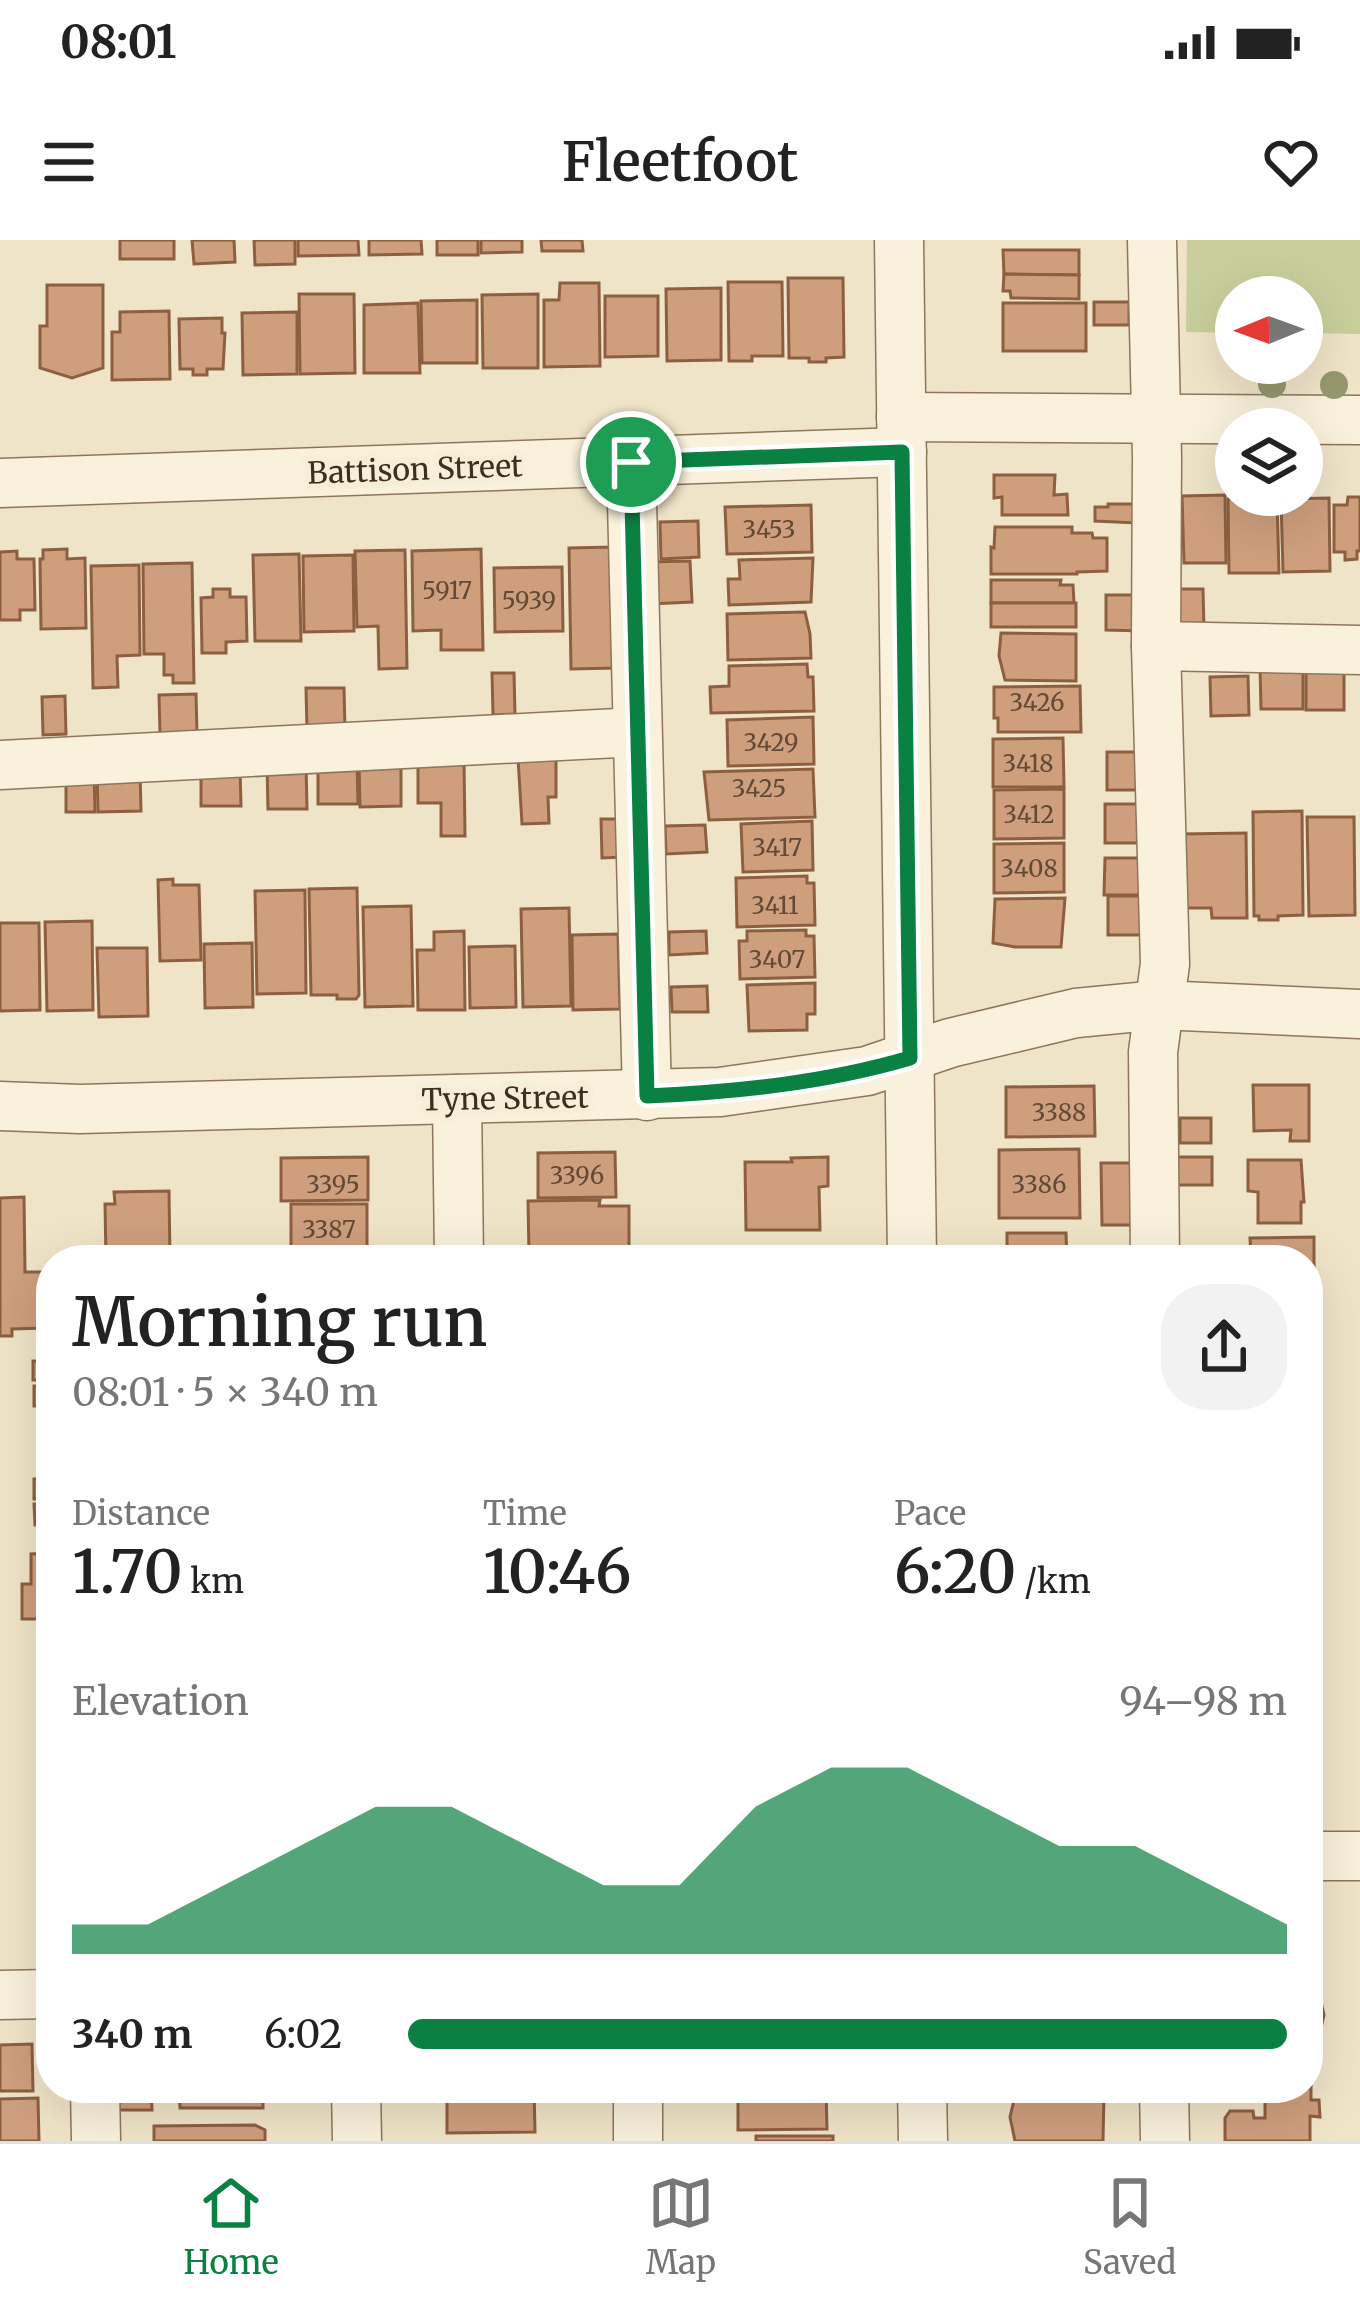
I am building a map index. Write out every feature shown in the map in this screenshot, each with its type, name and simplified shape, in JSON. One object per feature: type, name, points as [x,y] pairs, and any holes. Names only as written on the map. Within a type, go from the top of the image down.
[{"type":"street","points":[[899,240],[912,1245]]},
{"type":"street","points":[[1152,240],[1165,964],[1153,1052],[1155,1245]]},
{"type":"street","name":"Battison Street","points":[[0,483],[631,462],[902,435],[1155,418],[1360,420]]},
{"type":"street","points":[[631,462],[647,1096]]},
{"type":"street","points":[[1156,646],[1360,650]]},
{"type":"street","points":[[0,764],[637,732]]},
{"type":"street","name":"Tyne Street","points":[[0,1106],[80,1109],[647,1096],[741,1089],[867,1071],[950,1043],[1076,1013],[1159,1006],[1360,1014]]},
{"type":"street","points":[[458,1099],[459,1245]]},
{"type":"street","points":[[1323,1856],[1360,1856]]},
{"type":"street","points":[[0,1995],[36,1994]]},
{"type":"street","points":[[95,2103],[96,2141]]},
{"type":"street","points":[[356,2103],[357,2141]]},
{"type":"street","points":[[638,2103],[638,2141]]},
{"type":"street","points":[[922,2103],[923,2141]]},
{"type":"street","points":[[1164,2103],[1165,2141]]},
{"type":"green space","points":[[1187,240],[1360,240],[1360,334],[1323,333],[1323,276],[1215,276],[1215,333],[1186,332]]},
{"type":"building","points":[[120,240],[174,240],[174,259],[120,259]]},
{"type":"building","points":[[192,240],[234,240],[235,262],[194,264]]},
{"type":"building","points":[[254,240],[295,240],[295,264],[255,265]]},
{"type":"building","points":[[298,240],[358,240],[359,255],[298,256]]},
{"type":"building","points":[[369,240],[421,240],[422,254],[369,255]]},
{"type":"building","points":[[437,240],[478,240],[478,255],[437,255]]},
{"type":"building","points":[[481,240],[522,240],[522,252],[481,253]]},
{"type":"building","points":[[541,240],[582,240],[583,251],[542,251]]},
{"type":"building","points":[[1003,250],[1079,250],[1079,275],[1004,274]]},
{"type":"building","points":[[1004,274],[1079,275],[1079,299],[1011,298],[1010,291],[1003,291]]},
{"type":"building","points":[[788,278],[843,278],[844,357],[826,358],[826,362],[789,358]]},
{"type":"building","points":[[728,282],[782,282],[783,356],[729,361]]},
{"type":"building","points":[[560,283],[599,283],[600,366],[544,367],[544,300],[559,300]]},
{"type":"building","points":[[47,285],[103,285],[103,368],[72,378],[40,368]]},
{"type":"building","points":[[721,288],[721,360],[667,361],[666,289]]},
{"type":"building","points":[[299,294],[354,294],[355,373],[300,374]]},
{"type":"building","points":[[538,294],[538,368],[483,368],[482,295]]},
{"type":"building","points":[[605,296],[658,296],[658,356],[605,357]]},
{"type":"building","points":[[477,300],[477,363],[422,363],[421,301]]},
{"type":"building","points":[[1094,302],[1129,302],[1129,325],[1094,325]]},
{"type":"building","points":[[418,303],[420,373],[364,373],[364,305]]},
{"type":"building","points":[[1003,303],[1086,303],[1086,351],[1003,351]]},
{"type":"building","points":[[169,311],[170,379],[112,380],[112,332],[120,332],[120,312]]},
{"type":"building","points":[[297,312],[297,374],[243,375],[242,313]]},
{"type":"building","points":[[222,318],[223,369],[193,375],[193,369],[180,369],[179,319]]},
{"type":"building","points":[[994,475],[1055,475],[1054,495],[1067,494],[1068,515],[1002,515],[1002,497],[994,498]]},
{"type":"building","points":[[1215,495],[1215,516],[1225,516],[1226,563],[1184,563],[1182,496]]},
{"type":"building","points":[[1348,497],[1360,497],[1360,551],[1357,559],[1345,560],[1345,552],[1334,552],[1334,505],[1347,505]]},
{"type":"building","points":[[1323,498],[1329,498],[1330,571],[1283,572],[1281,516],[1323,516]]},
{"type":"building","points":[[1138,504],[1137,523],[1095,521],[1095,507]]},
{"type":"building","points":[[811,505],[812,552],[727,554],[725,507]]},
{"type":"building","points":[[1228,516],[1277,516],[1279,573],[1229,573]]},
{"type":"building","points":[[698,521],[699,557],[661,559],[660,522]]},
{"type":"building","points":[[995,527],[1072,527],[1072,533],[1107,538],[1107,571],[991,574]]},
{"type":"building","points":[[615,547],[617,668],[571,669],[569,548]]},
{"type":"building","points":[[67,549],[67,559],[85,558],[86,628],[41,629],[40,559],[43,550]]},
{"type":"building","points":[[481,549],[483,650],[441,650],[441,630],[413,631],[412,551]]},
{"type":"building","points":[[405,550],[407,668],[379,669],[378,626],[357,627],[355,551]]},
{"type":"building","points":[[17,551],[17,559],[34,559],[35,610],[20,610],[20,620],[0,620],[0,552]]},
{"type":"building","points":[[299,554],[301,641],[255,641],[253,555]]},
{"type":"building","points":[[353,555],[354,631],[304,632],[303,556]]},
{"type":"building","points":[[813,558],[811,602],[729,605],[728,579],[740,579],[739,560]]},
{"type":"building","points":[[690,561],[692,602],[650,604],[649,562]]},
{"type":"building","points":[[192,563],[194,683],[173,683],[173,675],[164,675],[164,654],[144,654],[143,564]]},
{"type":"building","points":[[139,565],[140,655],[117,656],[118,687],[93,688],[91,566]]},
{"type":"building","points":[[562,567],[563,631],[495,632],[494,568]]},
{"type":"building","points":[[991,580],[1061,580],[1060,585],[1073,585],[1074,603],[991,603]]},
{"type":"building","points":[[213,589],[230,589],[230,597],[246,597],[247,641],[226,642],[226,653],[202,653],[201,598],[213,597]]},
{"type":"building","points":[[1175,589],[1203,589],[1204,628],[1175,628]]},
{"type":"building","points":[[1106,595],[1143,595],[1143,631],[1106,630]]},
{"type":"building","points":[[991,603],[1076,603],[1076,627],[991,627]]},
{"type":"building","points":[[805,612],[811,658],[728,660],[727,614]]},
{"type":"building","points":[[1001,633],[1076,634],[1076,681],[1005,680],[999,656]]},
{"type":"building","points":[[807,664],[808,677],[813,677],[814,711],[711,713],[710,687],[729,686],[729,666]]},
{"type":"building","points":[[1303,666],[1303,709],[1261,709],[1260,667]]},
{"type":"building","points":[[1306,671],[1344,671],[1344,710],[1306,710]]},
{"type":"building","points":[[492,673],[514,673],[515,714],[493,715]]},
{"type":"building","points":[[1248,676],[1249,715],[1211,716],[1210,677]]},
{"type":"building","points":[[1080,686],[1081,732],[998,732],[994,687]]},
{"type":"building","points":[[306,688],[344,688],[345,730],[307,730]]},
{"type":"building","points":[[196,694],[197,733],[160,734],[159,695]]},
{"type":"building","points":[[65,696],[66,734],[43,735],[42,697]]},
{"type":"building","points":[[813,717],[814,764],[728,766],[727,720]]},
{"type":"building","points":[[1063,738],[1064,787],[993,787],[993,739]]},
{"type":"building","points":[[1107,752],[1145,752],[1145,790],[1107,790]]},
{"type":"building","points":[[556,757],[556,797],[548,797],[549,823],[522,824],[518,758]]},
{"type":"building","points":[[464,761],[465,836],[441,836],[441,803],[418,803],[418,762]]},
{"type":"building","points":[[359,762],[401,762],[401,806],[360,807]]},
{"type":"building","points":[[318,763],[357,763],[358,804],[318,804]]},
{"type":"building","points":[[306,764],[307,809],[268,809],[267,765]]},
{"type":"building","points":[[201,767],[240,767],[241,806],[201,806]]},
{"type":"building","points":[[813,769],[815,817],[709,820],[704,772]]},
{"type":"building","points":[[66,770],[94,770],[95,812],[66,812]]},
{"type":"building","points":[[97,773],[140,773],[141,811],[98,812]]},
{"type":"building","points":[[1064,789],[1064,838],[994,839],[994,790]]},
{"type":"building","points":[[1105,804],[1146,804],[1146,843],[1105,843]]},
{"type":"building","points":[[1302,811],[1303,915],[1259,920],[1254,916],[1253,812]]},
{"type":"building","points":[[1307,817],[1354,817],[1355,915],[1309,916]]},
{"type":"building","points":[[601,819],[623,819],[624,857],[602,858]]},
{"type":"building","points":[[812,821],[813,870],[743,872],[741,824]]},
{"type":"building","points":[[705,825],[707,852],[666,854],[665,826]]},
{"type":"building","points":[[1246,833],[1247,918],[1212,918],[1211,908],[1183,908],[1182,834]]},
{"type":"building","points":[[1064,843],[1064,892],[994,893],[994,844]]},
{"type":"building","points":[[1105,858],[1146,858],[1146,895],[1104,895]]},
{"type":"building","points":[[807,876],[807,883],[814,883],[815,925],[737,927],[736,878]]},
{"type":"building","points":[[173,879],[173,885],[199,885],[201,960],[160,961],[158,880]]},
{"type":"building","points":[[357,888],[359,995],[337,999],[337,995],[311,995],[309,889]]},
{"type":"building","points":[[305,890],[306,993],[257,994],[255,891]]},
{"type":"building","points":[[1108,896],[1146,896],[1146,935],[1108,935]]},
{"type":"building","points":[[1065,898],[1061,947],[993,943],[995,899]]},
{"type":"building","points":[[411,906],[413,1006],[365,1007],[363,907]]},
{"type":"building","points":[[569,908],[571,1006],[523,1007],[521,909]]},
{"type":"building","points":[[92,921],[93,1010],[47,1011],[45,922]]},
{"type":"building","points":[[0,923],[39,923],[40,1010],[0,1011]]},
{"type":"building","points":[[806,930],[806,936],[814,936],[815,977],[740,979],[739,941],[747,941],[747,931]]},
{"type":"building","points":[[464,931],[465,1010],[418,1010],[417,950],[434,950],[434,932]]},
{"type":"building","points":[[706,931],[707,953],[669,955],[669,932]]},
{"type":"building","points":[[618,934],[620,1009],[573,1010],[572,935]]},
{"type":"building","points":[[252,943],[253,1007],[205,1008],[204,944]]},
{"type":"building","points":[[515,946],[516,1007],[470,1008],[469,947]]},
{"type":"building","points":[[97,948],[147,948],[148,1016],[99,1017]]},
{"type":"building","points":[[815,983],[815,1014],[807,1014],[807,1030],[749,1031],[747,985]]},
{"type":"building","points":[[707,986],[708,1012],[672,1012],[671,987]]},
{"type":"building","points":[[1253,1085],[1309,1085],[1309,1141],[1290,1141],[1291,1130],[1254,1131]]},
{"type":"building","points":[[1094,1086],[1095,1136],[1006,1137],[1006,1087]]},
{"type":"building","points":[[1180,1118],[1211,1118],[1211,1143],[1180,1143]]},
{"type":"building","points":[[1079,1149],[1080,1218],[999,1218],[999,1150]]},
{"type":"building","points":[[615,1152],[616,1197],[538,1198],[538,1153]]},
{"type":"building","points":[[368,1157],[368,1200],[281,1201],[281,1158]]},
{"type":"building","points":[[828,1157],[828,1186],[819,1187],[820,1230],[746,1230],[745,1162]]},
{"type":"building","points":[[1176,1157],[1212,1157],[1212,1185],[1176,1185]]},
{"type":"building","points":[[1248,1160],[1301,1160],[1301,1223],[1258,1223],[1258,1192],[1248,1191]]},
{"type":"building","points":[[1101,1163],[1140,1163],[1141,1225],[1102,1225]]},
{"type":"building","points":[[169,1191],[170,1245],[106,1245],[105,1204],[115,1204],[114,1192]]},
{"type":"building","points":[[24,1197],[25,1272],[36,1272],[36,1328],[12,1329],[12,1336],[0,1336],[0,1198]]},
{"type":"building","points":[[600,1200],[599,1206],[629,1206],[629,1245],[529,1245],[528,1201]]},
{"type":"building","points":[[291,1204],[367,1204],[367,1245],[291,1245]]},
{"type":"building","points":[[1007,1233],[1066,1233],[1066,1245],[1007,1245]]},
{"type":"building","points":[[1314,1237],[1314,1245],[1250,1245],[1250,1238]]},
{"type":"building","points":[[31,1554],[36,1554],[36,1619],[22,1619],[22,1584],[31,1584]]},
{"type":"building","points":[[32,2044],[33,2091],[0,2091],[0,2045]]},
{"type":"building","points":[[36,2098],[39,2141],[0,2141],[0,2099]]},
{"type":"building","points":[[114,2103],[152,2103],[152,2110],[114,2110]]},
{"type":"building","points":[[180,2103],[263,2103],[263,2108],[180,2108]]},
{"type":"building","points":[[447,2103],[534,2103],[535,2132],[447,2133]]},
{"type":"building","points":[[738,2103],[826,2103],[827,2129],[738,2130]]},
{"type":"building","points":[[1013,2103],[1104,2103],[1103,2141],[1015,2141],[1010,2117]]},
{"type":"building","points":[[1265,2103],[1319,2103],[1320,2117],[1310,2116],[1310,2141],[1225,2141],[1225,2118],[1230,2111],[1253,2111],[1254,2118],[1265,2118]]},
{"type":"building","points":[[255,2125],[265,2130],[265,2141],[154,2141],[154,2126]]},
{"type":"building","points":[[756,2136],[833,2136],[833,2141],[756,2141]]},
{"type":"route","points":[[902,452],[910,1058],[867,1071],[720,1092],[647,1096],[631,462],[902,452]]}]
